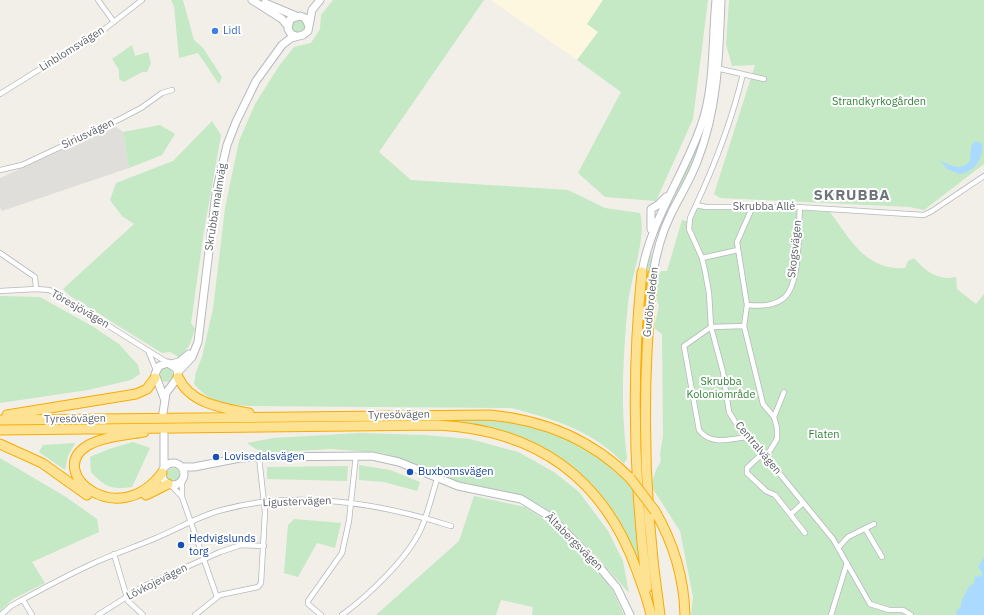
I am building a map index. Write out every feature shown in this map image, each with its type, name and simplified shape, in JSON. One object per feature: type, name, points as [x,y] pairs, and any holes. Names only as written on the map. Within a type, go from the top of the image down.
[{"type":"highway","name":"Gudöbroleden","points":[[642,272],[636,345],[635,433],[639,515],[650,611]]},
{"type":"highway","name":"Gudöbroleden","points":[[653,274],[645,370],[645,452],[651,544],[660,615]]},
{"type":"highway","points":[[178,375],[187,390],[201,400],[220,407],[265,417]]},
{"type":"highway","points":[[0,416],[136,394],[147,389],[156,377]]},
{"type":"highway","name":"Tyresövägen","points":[[0,420],[473,415],[518,418],[545,425],[584,442],[609,459],[630,478],[655,511],[669,538],[679,566],[682,579],[685,615]]},
{"type":"highway","name":"Tyresövägen","points":[[0,430],[438,425],[487,430],[519,440],[550,457],[567,468],[590,490],[607,510],[623,537],[650,611]]},
{"type":"highway","points":[[163,470],[151,485],[140,492],[126,497],[111,499],[98,495],[86,488],[76,474],[76,463],[83,449],[93,443],[173,427]]},
{"type":"highway","points":[[0,444],[42,463],[89,496],[103,503],[116,505],[129,502],[170,485]]},
{"type":"street","points":[[98,0],[114,22]]},
{"type":"street","name":"Linblomsvägen","points":[[0,94],[114,22],[142,0]]},
{"type":"street","points":[[252,0],[282,19],[291,34],[296,36],[303,35],[308,31],[308,24],[312,10],[320,0]]},
{"type":"street","points":[[261,0],[271,6],[305,18],[308,24]]},
{"type":"street","name":"Gudöbroleden","points":[[653,274],[659,244],[671,214],[698,158],[709,125],[716,94],[714,68],[716,0]]},
{"type":"street","name":"Gudöbroleden","points":[[642,272],[646,253],[660,214],[694,145],[702,122],[714,68],[721,0]]},
{"type":"street","points":[[288,27],[290,19],[312,10]]},
{"type":"street","name":"Skrubba malmväg","points":[[178,375],[196,349],[199,336],[216,193],[227,145],[248,97],[267,65],[282,45],[288,27]]},
{"type":"street","name":"Skrubba malmväg","points":[[282,45],[296,36]]},
{"type":"street","points":[[714,68],[764,80]]},
{"type":"street","points":[[696,205],[720,150],[735,105],[742,74]]},
{"type":"street","name":"Siriusvägen","points":[[0,170],[22,165],[106,126],[141,108],[162,93],[172,90]]},
{"type":"street","name":"Skrubba Allé","points":[[696,205],[706,207],[800,207],[927,214],[984,176]]},
{"type":"street","points":[[651,209],[661,202],[673,187]]},
{"type":"street","name":"Centralvägen","points":[[696,205],[690,218],[689,229],[702,258],[709,293],[711,327],[723,372],[729,412],[838,548],[870,604],[889,610],[903,610],[910,615]]},
{"type":"street","points":[[753,206],[738,242],[747,305],[744,326],[763,404],[774,417]]},
{"type":"street","name":"Skogsvägen","points":[[747,305],[764,306],[776,303],[785,297],[790,290],[796,262],[800,207]]},
{"type":"street","points":[[651,209],[660,214],[663,221],[659,244]]},
{"type":"street","points":[[646,253],[652,220],[651,209]]},
{"type":"street","points":[[702,258],[738,250]]},
{"type":"street","name":"Töresjövägen","points":[[0,253],[35,277],[36,289],[49,290],[62,296],[169,363]]},
{"type":"street","points":[[0,291],[36,289]]},
{"type":"street","points":[[744,326],[711,327],[684,346],[699,430],[703,435],[715,441],[748,437]]},
{"type":"street","name":"Skrubba malmväg","points":[[169,363],[179,362],[189,354],[199,336]]},
{"type":"street","name":"Töresjövägen","points":[[146,350],[153,359],[156,377],[164,398],[163,413]]},
{"type":"street","points":[[163,363],[169,363],[175,366],[178,375],[172,386],[167,387],[156,377],[163,363]]},
{"type":"street","name":"Töresjövägen","points":[[164,398],[172,386]]},
{"type":"street","points":[[766,457],[777,440],[774,417],[784,392]]},
{"type":"street","points":[[164,434],[165,446],[163,478],[182,497]]},
{"type":"street","points":[[165,446],[184,470],[182,497],[217,597]]},
{"type":"street","points":[[762,453],[747,468],[747,473],[766,491],[775,496],[805,533]]},
{"type":"street","points":[[321,615],[308,604],[308,601],[341,557],[350,521],[356,455]]},
{"type":"street","name":"Ältabergsvägen","points":[[179,465],[194,467],[240,458],[259,457],[356,455],[381,457],[458,486],[521,499],[545,512],[612,580],[623,597],[630,615]]},
{"type":"street","points":[[195,615],[217,597],[230,592],[259,586],[262,581],[264,503],[259,457]]},
{"type":"street","points":[[163,470],[170,463],[179,465]]},
{"type":"street","name":"Ältabergsvägen","points":[[183,480],[195,471],[217,463]]},
{"type":"street","points":[[342,615],[366,597],[379,584],[417,536],[425,518],[437,478]]},
{"type":"street","points":[[170,485],[178,485],[183,480]]},
{"type":"street","name":"Ligustervägen","points":[[191,521],[222,510],[264,503],[314,500],[351,503],[390,509],[451,526]]},
{"type":"street","points":[[791,514],[803,503]]},
{"type":"street","points":[[1,615],[23,600],[94,563],[165,535],[191,521]]},
{"type":"street","points":[[838,548],[848,537],[866,530],[874,524]]},
{"type":"street","points":[[866,530],[882,557]]},
{"type":"street","name":"Lövkojevägen","points":[[98,615],[127,596],[204,559],[241,545],[264,546]]},
{"type":"street","points":[[114,554],[128,601],[141,614]]},
{"type":"street","points":[[831,615],[847,563]]},
{"type":"street","points":[[23,600],[32,615]]},
{"type":"shaded area","points":[[491,0],[603,0],[587,24],[598,32],[577,60]]},
{"type":"shaded area","points":[[115,126],[123,132],[129,168],[2,211],[0,208],[0,178]]},
{"type":"green space","points":[[171,0],[183,0],[194,40],[203,48],[222,77],[219,84],[198,53],[179,58],[174,6]]},
{"type":"green space","points":[[333,0],[484,0],[379,152],[411,180],[568,190],[605,208],[640,213],[642,233],[628,303],[625,342],[623,400],[627,458],[624,464],[600,443],[572,428],[543,417],[511,408],[247,406],[224,403],[212,399],[194,384],[213,309],[225,208],[239,141],[255,104],[279,66],[294,47],[311,43],[320,29],[321,15]]},
{"type":"green space","points":[[603,0],[708,0],[693,119],[656,201],[605,197],[578,173],[621,92],[577,60],[598,32],[587,24]]},
{"type":"green space","name":"Strandkyrkogården","points":[[729,0],[984,0],[984,164],[924,210],[910,207],[720,198],[714,194],[755,65],[732,66],[726,44]]},
{"type":"green space","points":[[298,19],[303,21],[305,26],[303,31],[298,33],[293,31],[291,26],[293,21]]},
{"type":"green space","points":[[132,45],[135,56],[148,52],[151,63],[147,72],[142,72],[124,82],[119,79],[119,70],[112,59]]},
{"type":"green space","points":[[212,121],[221,135],[204,231],[191,323],[195,329],[190,344],[180,358],[170,352],[162,353],[70,296],[63,289],[134,224],[122,216],[110,200],[116,183],[173,161]]},
{"type":"green space","points":[[706,124],[686,182],[673,203],[665,212],[667,203],[692,158]]},
{"type":"green space","points":[[160,125],[175,134],[162,155],[129,168],[123,132]]},
{"type":"green space","name":"Flaten","points":[[753,208],[830,212],[852,242],[869,259],[891,268],[905,268],[908,261],[914,258],[932,274],[943,278],[956,277],[957,289],[976,304],[984,294],[984,615],[691,615],[693,597],[680,531],[651,486],[656,470],[661,461],[660,454],[663,436],[662,334],[654,328],[659,306],[655,295],[657,276],[661,271],[667,271],[682,220],[692,222],[696,209]]},
{"type":"green space","points":[[652,248],[641,375],[643,485],[640,482],[638,375],[645,276]]},
{"type":"green space","points":[[0,296],[40,297],[92,326],[119,344],[138,365],[140,374],[131,380],[88,390],[0,403]]},
{"type":"green space","points":[[166,368],[171,370],[173,375],[171,380],[166,382],[161,380],[159,375],[161,370]]},
{"type":"green space","points":[[442,418],[495,420],[530,425],[563,436],[579,444],[607,464],[632,487],[640,569],[617,518],[602,499],[538,446],[509,433],[480,425],[454,422],[169,424],[169,421]]},
{"type":"green space","points":[[360,433],[424,435],[470,439],[518,452],[554,472],[579,492],[608,531],[623,561],[629,593],[598,558],[543,507],[525,498],[448,479],[383,453],[331,449],[262,453],[247,443],[273,438]]},
{"type":"green space","points":[[133,442],[150,448],[132,487],[114,488],[100,481],[91,472],[90,457],[109,449]]},
{"type":"green space","points":[[75,443],[68,456],[65,470],[39,452],[43,445]]},
{"type":"green space","points":[[0,458],[66,497],[97,519],[99,532],[32,562],[45,583],[13,599],[0,611]]},
{"type":"green space","points":[[359,465],[390,470],[420,482],[417,491],[384,482],[359,480]]},
{"type":"green space","points":[[348,466],[347,481],[267,479],[267,467]]},
{"type":"green space","points":[[173,468],[178,470],[180,475],[178,480],[173,482],[168,480],[166,475],[168,470]]},
{"type":"green space","points":[[474,496],[525,507],[547,521],[602,577],[613,591],[624,615],[532,615],[533,607],[501,600],[496,615],[376,615],[459,541]]},
{"type":"green space","points":[[294,519],[341,523],[335,548],[317,543],[298,577],[284,573],[288,525]]},
{"type":"water","points":[[975,141],[982,144],[982,150],[979,160],[973,168],[959,174],[947,169],[941,161],[956,167],[960,167],[970,161],[971,146]]},
{"type":"water","points":[[984,557],[984,615],[957,615],[956,612],[961,606],[961,602],[970,585],[974,584],[975,576],[979,577],[982,575],[982,572],[978,567]]},
{"type":"place","name":"Lidl","points":[[215,31]]},
{"type":"place","name":"Lovisedalsvägen","points":[[216,457]]},
{"type":"place","name":"Buxbomsvägen","points":[[410,472]]},
{"type":"place","name":"Hedvigslunds torg","points":[[181,545]]},
{"type":"district","name":"SKRUBBA","points":[[852,196]]},
{"type":"park label","name":"Skrubba Koloniområde","points":[[721,388]]}]
